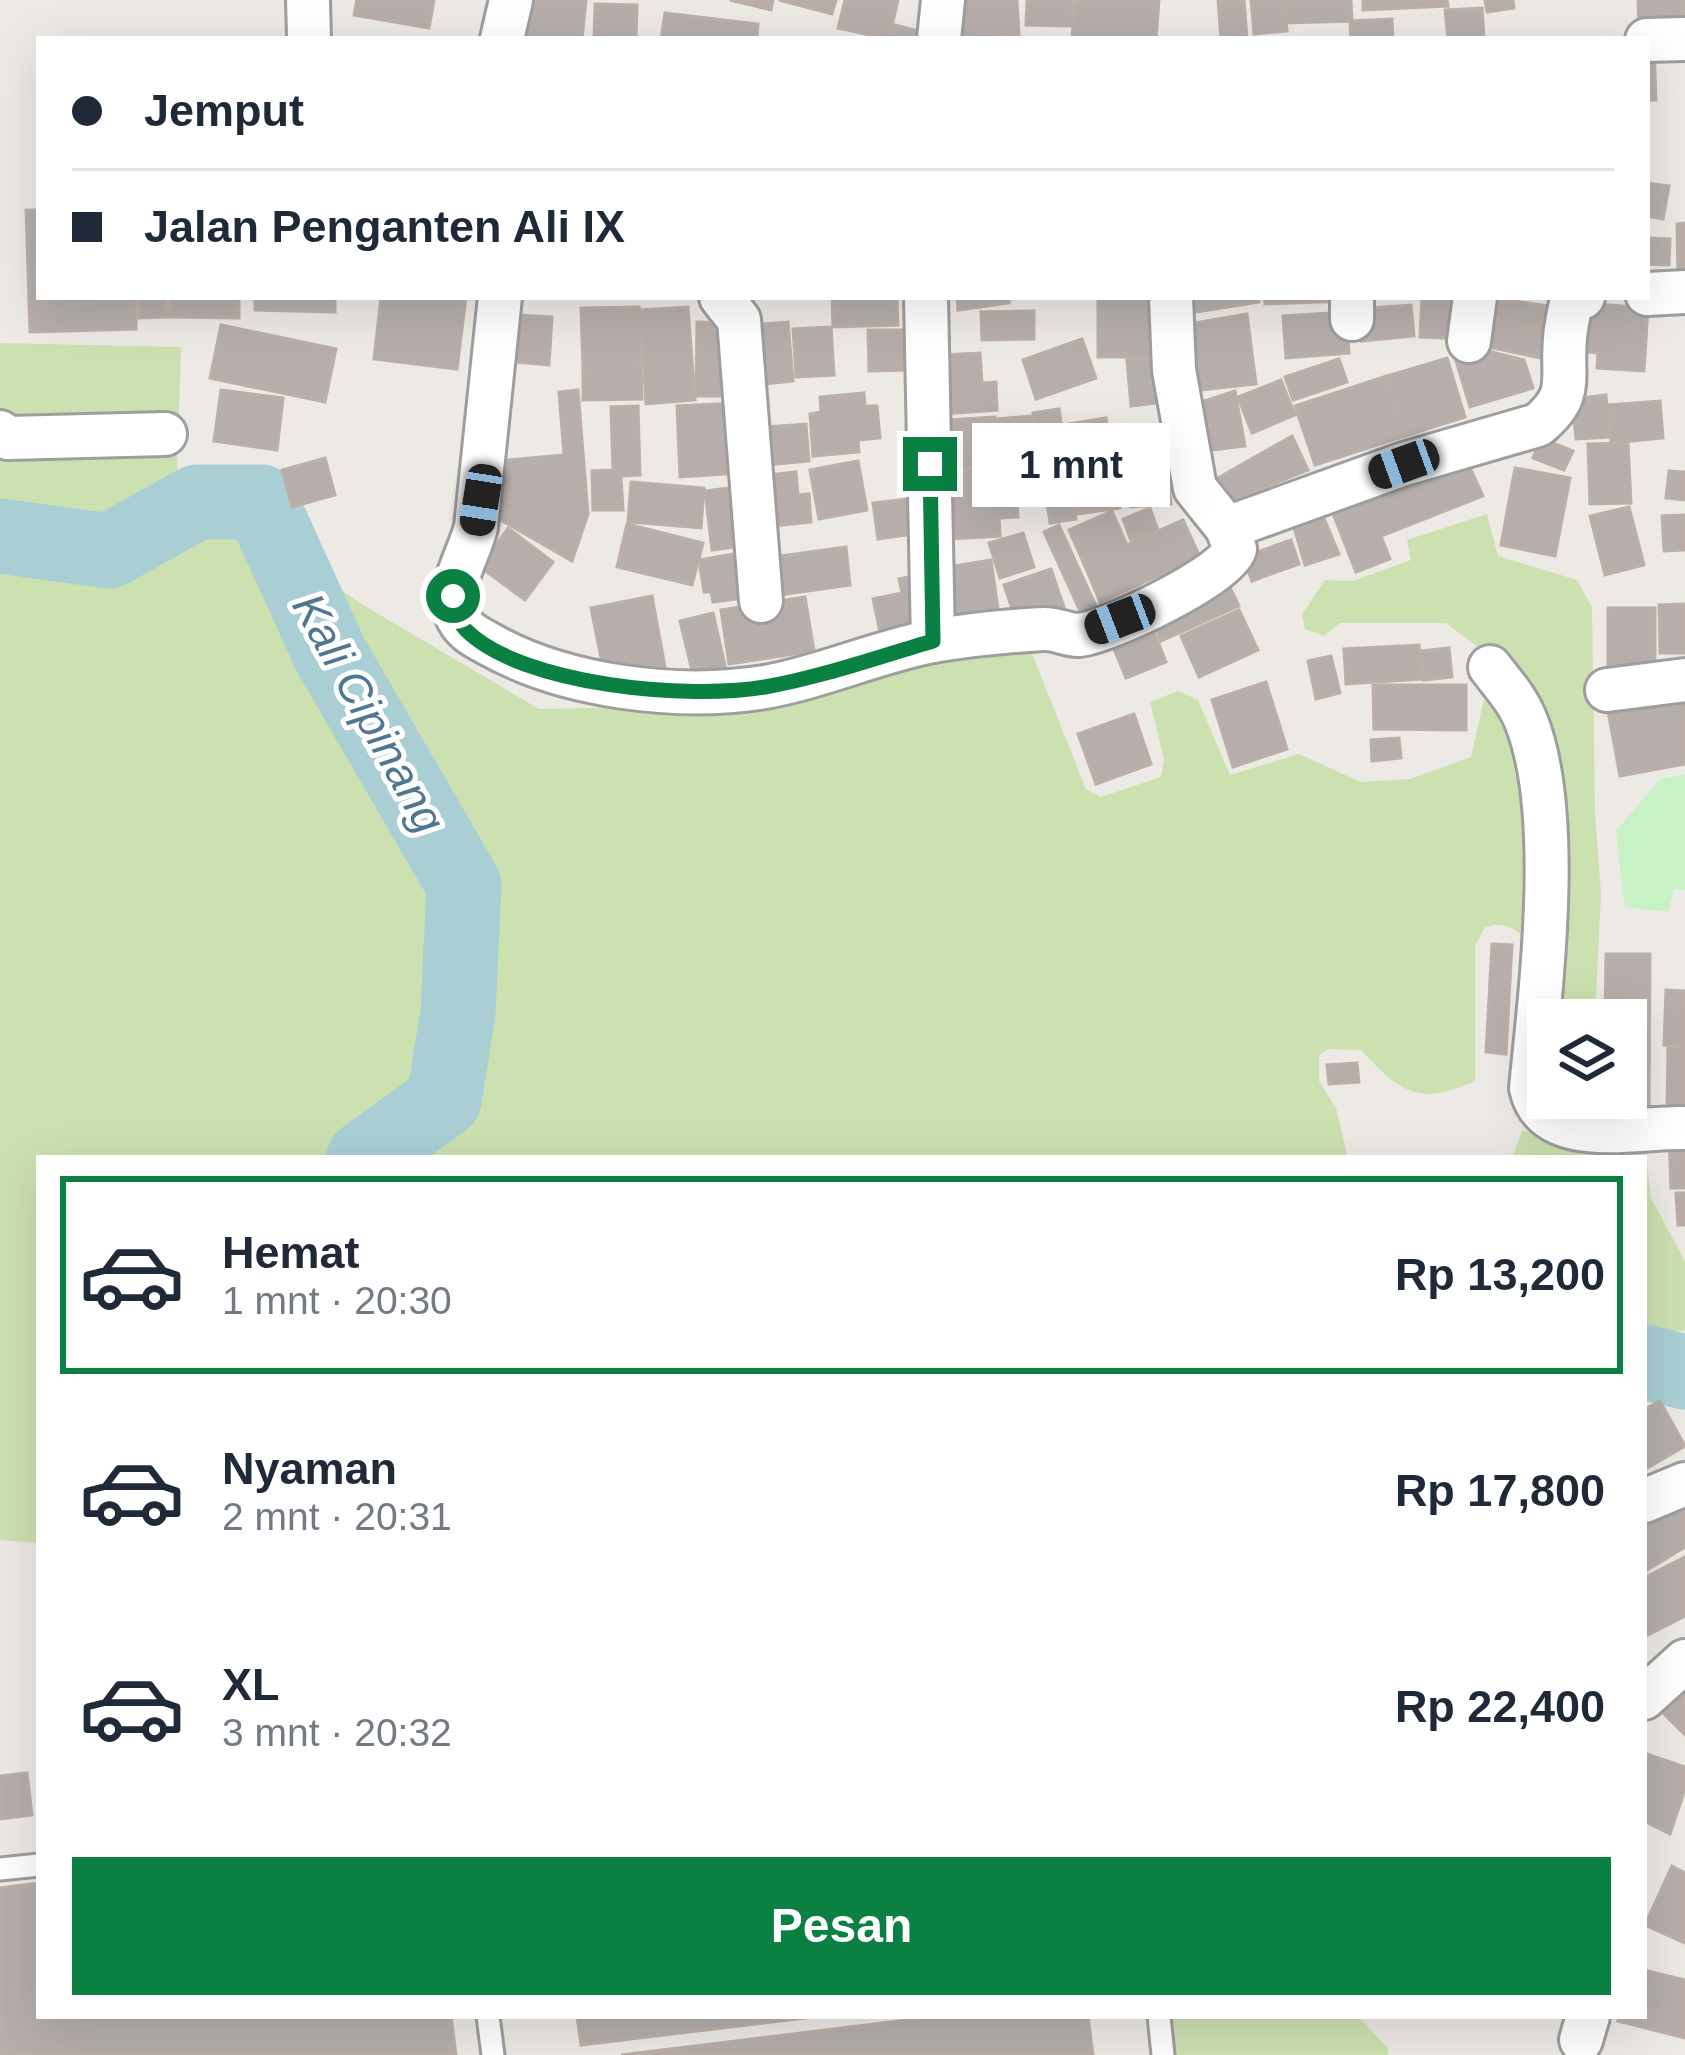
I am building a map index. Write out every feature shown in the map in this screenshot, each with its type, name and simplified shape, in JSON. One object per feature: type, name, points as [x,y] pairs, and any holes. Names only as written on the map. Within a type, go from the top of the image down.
[{"type":"street","points":[[308,0],[309,36]]},
{"type":"street","points":[[503,36],[511,0]]},
{"type":"street","points":[[939,36],[943,0]]},
{"type":"street","points":[[1650,40],[1685,39]]},
{"type":"street","points":[[1650,294],[1685,292]]},
{"type":"street","points":[[512,300],[479,509],[467,561],[454,584],[458,619],[465,630],[520,662],[594,683],[671,690],[766,687],[933,641],[1048,628],[1079,635],[1160,604],[1232,560],[1235,549],[1227,528],[1195,488],[1174,370],[1171,300]]},
{"type":"street","points":[[723,300],[739,320],[761,601]]},
{"type":"street","points":[[926,300],[933,641]]},
{"type":"street","points":[[1469,341],[1475,300]]},
{"type":"street","points":[[1227,528],[1404,464],[1538,425],[1567,389],[1565,337],[1572,300]]},
{"type":"street","points":[[0,432],[8,438],[164,434]]},
{"type":"street","points":[[1490,667],[1524,716],[1539,775],[1546,863],[1531,1088],[1534,1100],[1547,1119],[1560,1124],[1601,1131],[1685,1128]]},
{"type":"street","points":[[1607,691],[1685,680]]},
{"type":"street","points":[[1647,1501],[1685,1484]]},
{"type":"street","points":[[1647,1695],[1685,1661]]},
{"type":"lane","points":[[0,1869],[36,1865]]},
{"type":"lane","points":[[488,2019],[493,2055]]},
{"type":"lane","points":[[1159,2019],[1163,2055]]},
{"type":"green space","points":[[0,343],[181,347],[177,480],[365,606],[539,709],[732,705],[832,676],[1029,646],[1086,789],[1101,797],[1161,777],[1164,759],[1150,702],[1178,691],[1198,700],[1230,775],[1299,754],[1361,782],[1410,779],[1471,757],[1487,685],[1479,648],[1446,623],[1340,623],[1324,636],[1305,629],[1302,614],[1325,580],[1353,581],[1411,560],[1407,540],[1487,514],[1498,556],[1577,580],[1592,607],[1601,894],[1596,999],[1544,999],[1525,940],[1502,925],[1485,927],[1475,946],[1475,1081],[1425,1094],[1399,1085],[1361,1050],[1328,1049],[1319,1055],[1319,1081],[1336,1108],[1347,1155],[36,1155],[36,1543],[0,1540]]},
{"type":"green space","points":[[1685,775],[1685,890],[1674,889],[1668,912],[1625,907],[1616,831],[1660,779]]},
{"type":"green space","points":[[1522,1131],[1645,1145],[1646,1155],[1513,1155]]},
{"type":"green space","points":[[1647,1163],[1651,1198],[1685,1261],[1685,1331],[1647,1331]]},
{"type":"green space","points":[[1163,2019],[1360,2019],[1388,2048],[1388,2055],[1167,2055]]},
{"type":"building","points":[[357,0],[434,0],[429,28],[354,15]]},
{"type":"building","points":[[526,0],[586,0],[582,36],[522,36]]},
{"type":"building","points":[[730,0],[773,0],[771,10]]},
{"type":"building","points":[[779,0],[836,0],[832,14]]},
{"type":"building","points":[[845,0],[898,0],[890,36],[838,28]]},
{"type":"building","points":[[955,0],[1017,0],[1019,35],[956,36]]},
{"type":"building","points":[[1027,0],[1072,0],[1071,26],[1026,25]]},
{"type":"building","points":[[1075,0],[1159,0],[1156,36],[1072,36]]},
{"type":"building","points":[[1218,0],[1244,0],[1247,36],[1221,36]]},
{"type":"building","points":[[1251,0],[1284,0],[1287,31],[1254,34]]},
{"type":"building","points":[[1285,0],[1351,0],[1352,21],[1286,23]]},
{"type":"building","points":[[1363,0],[1447,0],[1448,6],[1363,10]]},
{"type":"building","points":[[1485,0],[1513,0],[1514,8],[1487,12]]},
{"type":"building","points":[[1638,0],[1685,0],[1685,27],[1639,28]]},
{"type":"building","points":[[595,4],[637,5],[636,36],[594,36]]},
{"type":"building","points":[[1482,8],[1484,36],[1448,36],[1445,10]]},
{"type":"building","points":[[665,13],[758,24],[757,36],[661,36]]},
{"type":"building","points":[[1392,19],[1393,36],[1351,36],[1350,21]]},
{"type":"building","points":[[895,25],[934,35],[934,36],[892,36]]},
{"type":"building","points":[[1650,48],[1654,48],[1656,100],[1650,100]]},
{"type":"building","points":[[1650,183],[1669,186],[1663,219],[1650,217]]},
{"type":"building","points":[[26,210],[36,210],[36,300],[136,300],[136,329],[30,332]]},
{"type":"building","points":[[1685,223],[1685,277],[1678,277],[1677,224]]},
{"type":"building","points":[[1650,238],[1670,239],[1669,265],[1650,264]]},
{"type":"building","points":[[139,300],[166,300],[167,317],[139,318]]},
{"type":"building","points":[[170,300],[239,300],[239,318],[169,317]]},
{"type":"building","points":[[255,300],[335,300],[335,312],[255,310]]},
{"type":"building","points":[[381,300],[466,300],[457,369],[374,359]]},
{"type":"building","points":[[832,300],[897,300],[898,325],[833,327]]},
{"type":"building","points":[[957,300],[1009,300],[1009,303],[958,310]]},
{"type":"building","points":[[1098,300],[1159,300],[1159,357],[1098,357]]},
{"type":"building","points":[[1181,300],[1259,302],[1183,314]]},
{"type":"building","points":[[1265,300],[1349,300],[1349,301],[1265,304]]},
{"type":"building","points":[[1422,300],[1469,300],[1468,339],[1420,337]]},
{"type":"building","points":[[1485,300],[1548,306],[1544,328],[1482,316]]},
{"type":"building","points":[[1581,303],[1648,308],[1644,371],[1597,368],[1598,353],[1578,351]]},
{"type":"building","points":[[1411,305],[1414,336],[1361,341],[1358,309]]},
{"type":"building","points":[[639,307],[641,367],[583,369],[581,308]]},
{"type":"building","points":[[688,307],[695,400],[646,404],[640,310]]},
{"type":"building","points":[[1034,311],[1034,339],[982,340],[981,312]]},
{"type":"building","points":[[1346,312],[1349,353],[1286,358],[1283,316]]},
{"type":"building","points":[[1247,314],[1256,384],[1181,392],[1177,326]]},
{"type":"building","points":[[517,315],[552,317],[549,365],[513,362]]},
{"type":"building","points":[[1486,317],[1546,331],[1540,358],[1480,345]]},
{"type":"building","points":[[697,322],[735,323],[734,396],[696,396]]},
{"type":"building","points":[[788,322],[793,381],[755,385],[749,325]]},
{"type":"building","points":[[221,325],[336,349],[325,402],[210,378]]},
{"type":"building","points":[[831,327],[834,375],[796,377],[793,329]]},
{"type":"building","points":[[868,330],[909,330],[909,370],[869,371]]},
{"type":"building","points":[[1082,339],[1096,378],[1036,399],[1023,360]]},
{"type":"building","points":[[1472,347],[1524,360],[1533,388],[1470,407],[1453,351]]},
{"type":"building","points":[[980,353],[982,383],[996,382],[997,410],[945,414],[943,355]]},
{"type":"building","points":[[1153,358],[1157,403],[1131,406],[1127,360]]},
{"type":"building","points":[[1447,358],[1465,417],[1405,436],[1387,376]]},
{"type":"building","points":[[1339,359],[1347,382],[1293,400],[1285,377]]},
{"type":"building","points":[[641,367],[642,399],[583,400],[583,369]]},
{"type":"building","points":[[1387,376],[1405,436],[1315,465],[1295,406]]},
{"type":"building","points":[[1281,380],[1295,415],[1252,433],[1238,397]]},
{"type":"building","points":[[221,390],[283,398],[277,450],[214,441]]},
{"type":"building","points":[[578,390],[588,514],[572,561],[499,519],[496,461],[564,455],[559,392]]},
{"type":"building","points":[[1235,391],[1245,446],[1196,452],[1192,405]]},
{"type":"building","points":[[864,393],[865,406],[877,406],[880,438],[858,440],[859,452],[813,456],[810,414],[821,412],[820,397]]},
{"type":"building","points":[[1606,395],[1610,437],[1576,439],[1572,399]]},
{"type":"building","points":[[1660,401],[1663,438],[1611,443],[1609,405]]},
{"type":"building","points":[[737,403],[740,473],[680,477],[677,406]]},
{"type":"building","points":[[638,406],[640,475],[621,476],[623,510],[593,510],[592,471],[613,470],[611,407]]},
{"type":"building","points":[[1059,409],[1076,519],[1050,523],[1033,413]]},
{"type":"building","points":[[1031,416],[1036,463],[1001,467],[996,419]]},
{"type":"building","points":[[995,417],[998,465],[936,470],[932,421]]},
{"type":"building","points":[[1106,418],[1120,508],[1077,514],[1062,425]]},
{"type":"building","points":[[806,424],[809,461],[757,466],[753,428]]},
{"type":"building","points":[[1546,424],[1561,429],[1553,443],[1573,451],[1564,470],[1533,458]]},
{"type":"building","points":[[1292,436],[1308,470],[1221,505],[1209,483]]},
{"type":"building","points":[[1628,443],[1631,503],[1590,504],[1588,444]]},
{"type":"building","points":[[1465,457],[1483,496],[1381,536],[1390,559],[1356,572],[1330,506]]},
{"type":"building","points":[[325,458],[335,495],[292,507],[282,470]]},
{"type":"building","points":[[858,461],[867,510],[819,519],[810,470]]},
{"type":"building","points":[[1015,468],[1018,517],[999,518],[1000,536],[948,539],[943,472]]},
{"type":"building","points":[[1515,468],[1570,478],[1555,556],[1501,545]]},
{"type":"building","points":[[1669,471],[1685,472],[1685,500],[1666,498]]},
{"type":"building","points":[[796,472],[798,495],[809,494],[811,522],[764,527],[759,476]]},
{"type":"building","points":[[1168,475],[1171,504],[1131,507],[1129,478]]},
{"type":"building","points":[[631,482],[704,488],[701,528],[628,522]]},
{"type":"building","points":[[744,486],[751,545],[712,550],[705,491]]},
{"type":"building","points":[[909,499],[913,534],[878,539],[873,503]]},
{"type":"building","points":[[1318,504],[1339,554],[1305,565],[1290,514]]},
{"type":"building","points":[[1629,507],[1644,565],[1605,575],[1590,516]]},
{"type":"building","points":[[1150,508],[1158,530],[1131,541],[1123,519]]},
{"type":"building","points":[[1112,511],[1127,545],[1084,564],[1069,530]]},
{"type":"building","points":[[1685,515],[1685,550],[1664,551],[1662,516]]},
{"type":"building","points":[[1183,520],[1200,557],[1100,602],[1084,564]]},
{"type":"building","points":[[627,524],[703,543],[692,585],[617,567]]},
{"type":"building","points":[[1059,525],[1096,606],[1081,613],[1044,532]]},
{"type":"building","points":[[508,528],[553,562],[525,600],[480,567]]},
{"type":"building","points":[[1023,533],[1034,567],[1000,578],[989,543]]},
{"type":"building","points":[[1291,540],[1299,564],[1252,581],[1243,557]]},
{"type":"building","points":[[846,547],[850,585],[772,596],[766,558]]},
{"type":"building","points":[[751,551],[758,596],[713,602],[711,592],[704,592],[699,560]]},
{"type":"building","points":[[991,560],[999,616],[944,624],[936,569]]},
{"type":"building","points":[[1051,569],[1064,607],[1017,624],[1004,585]]},
{"type":"building","points":[[913,576],[926,637],[883,646],[873,599],[902,593],[899,579]]},
{"type":"building","points":[[1225,577],[1239,606],[1161,641],[1152,614]]},
{"type":"building","points":[[652,596],[665,667],[605,678],[591,608]]},
{"type":"building","points":[[805,597],[814,651],[729,664],[721,610]]},
{"type":"building","points":[[1685,604],[1685,653],[1660,653],[1659,605]]},
{"type":"building","points":[[1608,608],[1655,608],[1655,675],[1608,675]]},
{"type":"building","points":[[1239,610],[1258,650],[1199,677],[1181,636]]},
{"type":"building","points":[[1146,611],[1166,662],[1126,678],[1105,627]]},
{"type":"building","points":[[713,613],[727,674],[695,683],[680,621]]},
{"type":"building","points":[[1419,645],[1422,679],[1346,684],[1344,649]]},
{"type":"building","points":[[1449,648],[1452,677],[1424,680],[1421,651]]},
{"type":"building","points":[[1331,656],[1340,693],[1316,699],[1308,661]]},
{"type":"building","points":[[1266,682],[1287,749],[1233,767],[1212,700]]},
{"type":"building","points":[[1373,685],[1466,685],[1466,730],[1374,729]]},
{"type":"building","points":[[1685,691],[1685,764],[1620,776],[1607,706]]},
{"type":"building","points":[[1134,714],[1151,764],[1096,784],[1078,734]]},
{"type":"building","points":[[1399,738],[1401,758],[1372,761],[1371,740]]},
{"type":"building","points":[[1492,944],[1512,945],[1506,1054],[1486,1052]]},
{"type":"building","points":[[1606,954],[1650,954],[1649,1111],[1647,999],[1605,999]]},
{"type":"building","points":[[1666,990],[1685,991],[1685,1046],[1664,1045]]},
{"type":"building","points":[[1668,1048],[1685,1048],[1685,1113],[1667,1113]]},
{"type":"building","points":[[1357,1063],[1359,1082],[1329,1084],[1327,1065]]},
{"type":"building","points":[[1669,1135],[1685,1135],[1685,1188],[1671,1188]]},
{"type":"building","points":[[1676,1193],[1685,1193],[1685,1225],[1678,1225]]},
{"type":"building","points":[[1660,1401],[1685,1446],[1647,1468],[1647,1408]]},
{"type":"building","points":[[1685,1494],[1685,1547],[1647,1570],[1647,1518]]},
{"type":"building","points":[[1685,1557],[1685,1616],[1647,1635],[1647,1576]]},
{"type":"building","points":[[1685,1676],[1685,1735],[1655,1705]]},
{"type":"building","points":[[1647,1754],[1685,1767],[1685,1789],[1670,1834],[1647,1822]]},
{"type":"building","points":[[27,1773],[32,1815],[0,1819],[0,1776]]},
{"type":"building","points":[[1672,1866],[1685,1873],[1685,1943],[1647,1926]]},
{"type":"building","points":[[36,1883],[36,2019],[451,2019],[456,2055],[0,2055],[0,1888]]},
{"type":"building","points":[[1647,1971],[1685,1980],[1685,2038],[1618,2021],[1647,2019]]},
{"type":"building","points":[[577,2019],[796,2019],[581,2045]]},
{"type":"building","points":[[915,2019],[1088,2019],[1093,2055],[621,2055]]},
{"type":"waterway","name":"Kali Cipinang","points":[[0,536],[109,551],[197,502],[261,502],[330,654],[464,885],[458,1014],[444,1100],[368,1155]]},
{"type":"waterway","name":"Kali Cipinang","points":[[1647,1363],[1685,1372]]},
{"type":"route","points":[[453,596],[465,630],[520,662],[594,683],[739,690],[815,675],[933,641],[930,464]]}]
